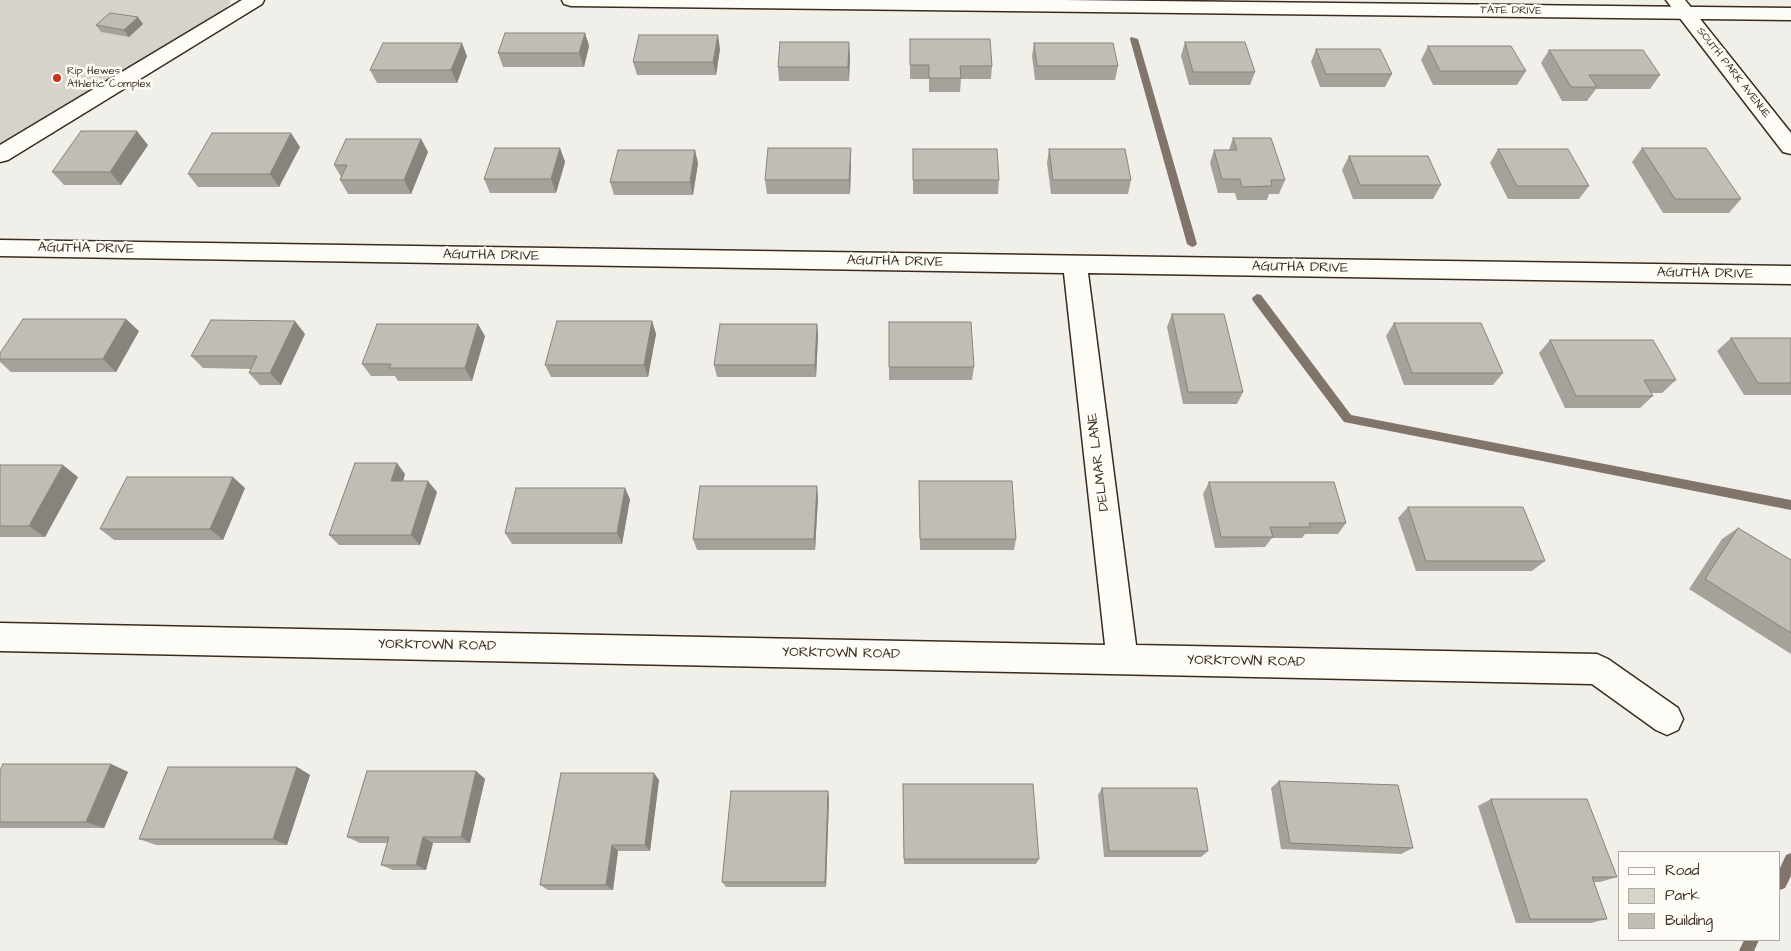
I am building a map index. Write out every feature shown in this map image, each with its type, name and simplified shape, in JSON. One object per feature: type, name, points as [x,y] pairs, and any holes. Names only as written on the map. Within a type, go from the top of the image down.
[{"type":"street","points":[[0,156],[255,0]]},
{"type":"street","name":"TATE DRIVE","points":[[571,0],[1680,7],[1791,14]]},
{"type":"street","name":"SOUTH PARK AVENUE","points":[[1680,7],[1791,147]]},
{"type":"street","name":"AGUTHA DRIVE","points":[[0,248],[1791,275]]},
{"type":"street","name":"DELMAR LANE","points":[[1075,265],[1122,660]]},
{"type":"street","name":"YORKTOWN ROAD","points":[[0,637],[1597,669],[1667,719]]},
{"type":"green space","name":"Rip Hewes Athletic Complex","points":[[0,0],[230,0],[231,2],[226,8],[0,147]]},
{"type":"building","points":[[110,13],[138,17],[124,30],[96,25]]},
{"type":"building","points":[[505,33],[585,33],[579,53],[498,53]]},
{"type":"building","points":[[639,35],[718,35],[713,62],[633,62]]},
{"type":"building","points":[[910,39],[990,39],[992,66],[960,66],[961,78],[929,78],[929,65],[910,65]]},
{"type":"building","points":[[780,42],[849,42],[848,67],[778,67]]},
{"type":"building","points":[[1185,42],[1245,42],[1255,72],[1193,72]]},
{"type":"building","points":[[383,43],[462,43],[451,70],[370,70]]},
{"type":"building","points":[[1034,43],[1113,43],[1118,66],[1037,66]]},
{"type":"building","points":[[1428,46],[1511,46],[1526,71],[1440,71]]},
{"type":"building","points":[[1316,49],[1380,49],[1392,74],[1326,74]]},
{"type":"building","points":[[1549,50],[1643,50],[1660,75],[1589,75],[1597,87],[1571,87]]},
{"type":"building","points":[[81,131],[137,131],[110,172],[52,172]]},
{"type":"building","points":[[212,133],[291,133],[270,174],[188,174]]},
{"type":"building","points":[[1233,138],[1271,138],[1285,180],[1271,180],[1272,186],[1242,187],[1240,179],[1222,179],[1214,150],[1237,150]]},
{"type":"building","points":[[346,139],[421,139],[404,180],[340,180],[347,165],[334,165]]},
{"type":"building","points":[[495,148],[560,148],[551,179],[484,179]]},
{"type":"building","points":[[768,148],[851,148],[849,180],[765,180]]},
{"type":"building","points":[[1642,148],[1706,148],[1741,199],[1675,199]]},
{"type":"building","points":[[913,149],[997,149],[999,180],[913,180]]},
{"type":"building","points":[[1049,149],[1125,149],[1131,180],[1053,180]]},
{"type":"building","points":[[1498,149],[1568,149],[1589,186],[1517,186]]},
{"type":"building","points":[[618,150],[695,150],[690,182],[610,182]]},
{"type":"building","points":[[1349,156],[1428,156],[1441,185],[1360,185]]},
{"type":"building","points":[[1172,314],[1224,314],[1243,392],[1188,392]]},
{"type":"building","points":[[23,319],[126,319],[103,359],[0,359],[0,353]]},
{"type":"building","points":[[211,320],[295,321],[270,373],[249,373],[257,356],[191,356]]},
{"type":"building","points":[[557,321],[652,321],[644,365],[545,365]]},
{"type":"building","points":[[889,322],[971,322],[974,367],[889,367]]},
{"type":"building","points":[[1394,323],[1481,323],[1503,373],[1412,373]]},
{"type":"building","points":[[377,324],[478,324],[465,368],[389,368],[391,364],[362,364]]},
{"type":"building","points":[[720,324],[817,324],[815,365],[714,365]]},
{"type":"building","points":[[1731,338],[1791,338],[1791,383],[1758,383]]},
{"type":"building","points":[[1550,340],[1653,340],[1676,380],[1644,380],[1653,396],[1576,396]]},
{"type":"building","points":[[355,463],[397,463],[391,481],[428,481],[411,535],[329,535]]},
{"type":"building","points":[[0,465],[63,465],[29,526],[0,526]]},
{"type":"building","points":[[127,477],[233,477],[210,529],[100,529]]},
{"type":"building","points":[[919,481],[1012,481],[1016,539],[920,539]]},
{"type":"building","points":[[1209,482],[1334,482],[1346,523],[1309,523],[1310,527],[1270,527],[1273,537],[1221,537]]},
{"type":"building","points":[[700,486],[817,486],[814,539],[693,539]]},
{"type":"building","points":[[516,488],[625,488],[617,533],[505,533]]},
{"type":"building","points":[[1408,507],[1523,507],[1545,561],[1426,561]]},
{"type":"building","points":[[1738,528],[1791,560],[1791,633],[1705,579]]},
{"type":"building","points":[[3,764],[111,764],[86,822],[0,822],[0,770]]},
{"type":"building","points":[[168,767],[297,767],[273,839],[139,839]]},
{"type":"building","points":[[367,771],[476,771],[461,837],[423,837],[416,865],[381,865],[389,837],[347,837]]},
{"type":"building","points":[[561,773],[654,773],[645,845],[612,845],[606,885],[540,885]]},
{"type":"building","points":[[1279,781],[1398,785],[1413,848],[1290,843]]},
{"type":"building","points":[[903,784],[1033,784],[1039,859],[904,859]]},
{"type":"building","points":[[1102,788],[1197,788],[1208,851],[1109,851]]},
{"type":"building","points":[[731,791],[828,791],[825,882],[722,882]]},
{"type":"building","points":[[1491,799],[1587,799],[1617,877],[1592,877],[1607,919],[1530,919]]},
{"type":"waterway","points":[[1134,39],[1192,244]]},
{"type":"waterway","points":[[1257,298],[1348,419],[1791,505]]},
{"type":"waterway","points":[[1781,881],[1791,860]]},
{"type":"waterway","points":[[1746,951],[1751,941]]},
{"type":"place","name":"Rip Hewes Athletic Complex","points":[[57,78]]}]
